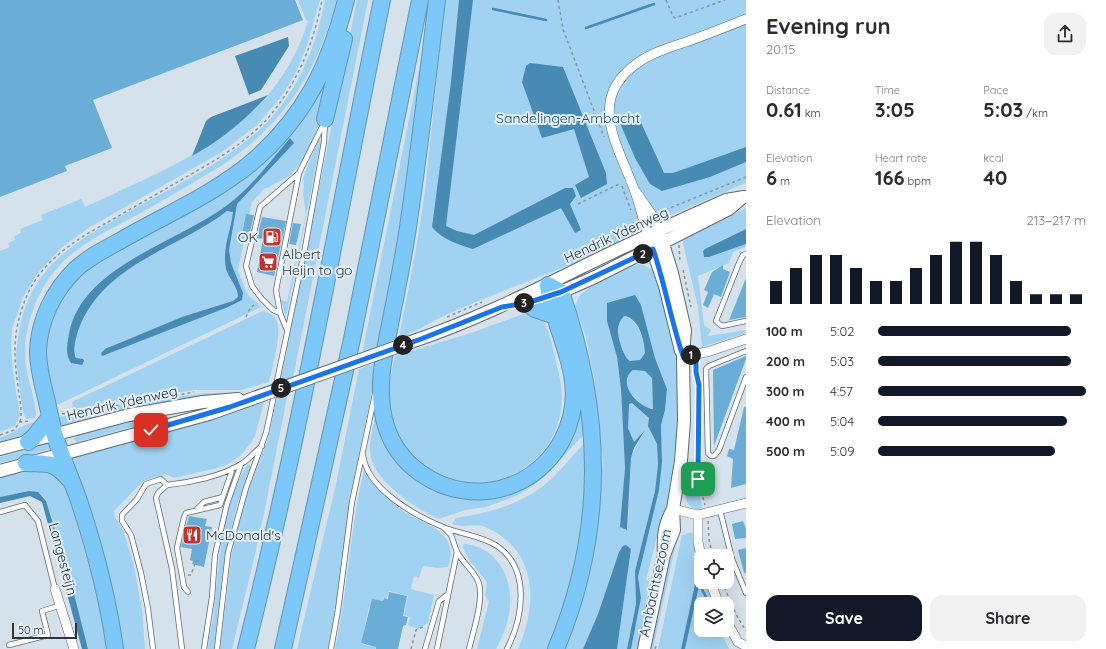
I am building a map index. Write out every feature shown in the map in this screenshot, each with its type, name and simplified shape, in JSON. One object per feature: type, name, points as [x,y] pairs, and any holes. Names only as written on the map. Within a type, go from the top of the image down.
[{"type":"highway","points":[[115,649],[100,572],[62,453],[54,434],[38,366],[38,350],[44,318],[56,292],[76,269],[88,260],[224,182],[249,165],[267,148],[299,112],[318,80],[332,47],[346,0]]},
{"type":"highway","points":[[326,119],[351,0]]},
{"type":"highway","points":[[246,649],[262,585],[312,348],[382,0]]},
{"type":"highway","points":[[283,649],[350,347],[420,0]]},
{"type":"highway","points":[[437,0],[409,221],[382,367],[382,403],[386,427],[393,443],[414,468],[429,480],[445,488],[465,492],[483,493],[511,486],[541,467],[556,452],[566,434],[574,403],[570,360],[555,316],[553,291]]},
{"type":"highway","points":[[553,291],[579,348],[584,370],[592,429],[594,463],[592,499],[582,566],[567,619],[556,649]]},
{"type":"highway","points":[[527,303],[535,309],[555,316]]},
{"type":"highway","points":[[28,442],[34,437],[50,416]]},
{"type":"highway","points":[[26,464],[56,466],[72,483]]},
{"type":"main road","name":"Hendrik Ydenweg","points":[[0,470],[209,414],[408,343],[502,307],[524,294],[553,291],[579,268],[726,200],[745,196]]},
{"type":"main road","name":"Hendrik Ydenweg","points":[[502,307],[527,303],[657,246],[729,208],[745,196]]},
{"type":"main road","name":"Ambachtsezoom","points":[[644,649],[664,555],[674,530],[673,509],[683,436],[683,356],[676,336],[654,234]]},
{"type":"main road","name":"Hendrik Ydenweg","points":[[0,449],[108,419],[203,402],[254,398]]},
{"type":"street","points":[[654,234],[652,215],[626,181],[612,138],[609,111],[615,88],[624,74],[639,62],[658,52],[746,19]]},
{"type":"street","points":[[683,356],[696,355],[746,339]]},
{"type":"street","points":[[673,509],[698,516],[746,503]]},
{"type":"street","points":[[698,516],[704,525],[698,542],[700,549]]},
{"type":"street","name":"Langesteijn","points":[[55,589],[74,649]]},
{"type":"street","points":[[734,635],[738,642],[746,646]]},
{"type":"lane","points":[[287,330],[280,313],[276,290],[299,173],[326,119]]},
{"type":"lane","points":[[217,649],[228,553],[246,488],[263,444],[305,248],[324,142],[326,119]]},
{"type":"lane","points":[[280,313],[273,310],[252,286],[246,266],[260,207],[299,173]]},
{"type":"lane","points":[[746,254],[743,255],[739,263],[716,321],[722,326],[746,321]]},
{"type":"lane","points":[[746,351],[709,366],[706,370],[708,453],[711,456],[714,456],[719,450],[746,378]]},
{"type":"lane","points":[[331,649],[339,602],[352,502],[369,417],[382,367]]},
{"type":"lane","points":[[182,649],[172,569],[156,502],[158,493],[167,485],[222,473],[233,468],[241,464],[263,444]]},
{"type":"lane","points":[[363,451],[364,463],[370,475],[387,494],[443,527],[492,543],[503,550],[515,568],[520,587],[521,608],[516,629],[507,649]]},
{"type":"lane","points":[[204,649],[212,597],[215,555],[227,504],[241,464]]},
{"type":"lane","points":[[188,592],[184,587],[177,548],[184,517],[186,512],[220,505],[233,468]]},
{"type":"lane","points":[[153,649],[148,609],[141,573],[131,535],[122,522],[122,515],[137,499],[146,484],[161,479],[167,485]]},
{"type":"lane","name":"Langesteijn","points":[[0,512],[25,505],[38,521],[55,589]]},
{"type":"lane","points":[[720,510],[732,559],[746,593]]},
{"type":"lane","points":[[443,527],[451,535],[462,562],[478,580],[480,591],[469,649]]},
{"type":"lane","points":[[437,649],[457,552]]},
{"type":"lane","points":[[425,649],[439,601],[447,595]]},
{"type":"lane","points":[[9,645],[48,635],[42,611],[61,605]]},
{"type":"path","points":[[20,422],[22,410],[13,350],[19,315],[29,291],[40,274],[59,253],[86,235],[230,151],[273,113],[291,87],[304,62],[316,28],[322,0]]},
{"type":"path","points":[[558,0],[563,28],[605,139]]},
{"type":"path","points":[[666,0],[673,16],[676,18],[725,0]]},
{"type":"path","name":"Hendrik Ydenweg","points":[[664,210],[746,177]]},
{"type":"path","points":[[578,204],[626,181],[632,214]]},
{"type":"path","points":[[246,317],[250,308],[262,299]]},
{"type":"path","points":[[696,355],[696,372],[699,385]]},
{"type":"path","points":[[699,399],[698,479],[708,514],[704,525],[711,549]]},
{"type":"path","points":[[194,569],[196,561],[200,562]]},
{"type":"path","points":[[725,589],[745,632]]},
{"type":"path","points":[[412,649],[416,630],[428,624]]},
{"type":"path","name":"Ambachtsezoom","points":[[655,649],[657,642]]},
{"type":"green space","points":[[298,0],[320,0],[307,45],[297,70],[284,93],[257,125],[222,152],[90,227],[61,248],[37,274],[23,297],[12,329],[11,347],[13,373],[20,415],[15,426],[0,432],[0,251],[10,247],[8,243],[15,240],[14,236],[21,233],[20,229],[43,220],[41,215],[81,199],[85,207],[154,175],[219,138],[247,116],[272,89],[293,58],[308,21],[306,20]]},
{"type":"green space","points":[[325,0],[337,0],[319,51],[295,95],[263,133],[221,166],[83,246],[67,258],[50,277],[37,300],[28,325],[25,359],[36,415],[35,418],[26,419],[16,364],[17,348],[20,327],[27,304],[36,285],[49,268],[80,241],[117,218],[213,164],[242,145],[255,134],[281,105],[292,90],[301,73],[315,38]]},
{"type":"green space","points":[[357,0],[368,0],[293,378],[283,382],[281,377]]},
{"type":"green space","name":"Sandelingen-Ambacht","points":[[445,0],[459,0],[439,223],[466,0],[746,0],[746,156],[710,177],[746,162],[746,183],[671,215],[656,216],[651,205],[640,235],[472,304],[399,338],[416,249],[425,191]]},
{"type":"green space","points":[[423,49],[410,172],[381,348],[362,354]]},
{"type":"green space","points":[[334,57],[320,121],[307,152],[299,165],[289,176],[268,188],[265,188],[252,202],[238,271],[248,295],[261,307],[51,408],[41,342],[72,275],[247,169]]},
{"type":"green space","points":[[318,140],[321,141],[286,317],[281,300],[287,302],[306,214],[303,194],[303,178]]},
{"type":"green space","points":[[746,208],[746,229],[703,251],[704,257],[709,257],[746,244],[746,247],[733,252],[729,263],[698,276],[704,325],[711,330],[708,336],[746,330],[746,333],[702,347],[698,307],[682,239]]},
{"type":"green space","points":[[639,264],[648,267],[655,273],[660,280],[663,289],[669,331],[677,356],[678,399],[676,441],[671,483],[663,525],[660,525],[646,580],[649,581],[639,649],[631,649],[641,598],[638,577],[662,462],[661,425],[665,410],[667,389],[655,358],[641,305],[607,321],[617,357],[621,389],[625,468],[621,527],[628,527],[631,458],[643,431],[634,443],[628,428],[628,404],[632,403],[649,418],[657,444],[658,465],[655,491],[635,571],[636,604],[627,649],[617,649],[631,549],[626,545],[619,552],[598,614],[583,649],[563,649],[592,567],[603,461],[594,378],[586,337],[575,307],[579,296],[590,287]]},
{"type":"green space","points":[[263,311],[273,316],[278,325],[278,341],[269,382],[241,390],[194,390],[73,409],[72,402]]},
{"type":"green space","points":[[526,313],[538,316],[545,324],[560,377],[562,396],[558,425],[545,448],[527,466],[505,478],[480,483],[455,480],[431,470],[409,451],[393,424],[389,392],[390,377],[395,356],[471,333]]},
{"type":"green space","points":[[624,316],[633,321],[639,330],[645,353],[640,360],[630,361],[627,359],[621,346],[618,335],[618,327]]},
{"type":"green space","points":[[378,362],[350,499],[336,606],[328,649],[297,649],[336,484],[359,369]]},
{"type":"green space","points":[[633,370],[645,371],[652,378],[653,409],[645,408],[627,390],[628,376]]},
{"type":"green space","points":[[206,393],[241,394],[59,430],[54,418],[96,409]]},
{"type":"green space","points":[[288,393],[259,538],[232,649],[220,649],[232,552],[245,499],[269,436],[277,396]]},
{"type":"green space","points":[[577,393],[589,429],[543,478],[516,496],[486,507],[465,510],[439,519],[408,501],[397,492],[378,473],[373,463],[370,452],[370,442],[377,410],[390,446],[471,495],[551,459]]},
{"type":"green space","points":[[264,402],[255,436],[240,456],[228,464],[217,468],[174,478],[166,474],[143,481],[114,511],[116,519],[123,530],[133,562],[142,609],[145,649],[120,649],[66,455],[194,423]]},
{"type":"green space","points":[[149,418],[150,422],[77,442],[73,439],[96,429]]},
{"type":"green space","points":[[34,422],[30,431],[26,435],[16,440],[0,444],[0,438]]},
{"type":"green space","points":[[590,437],[579,558],[550,649],[518,649],[529,614],[529,579],[524,563],[515,549],[502,537],[485,527],[477,525],[460,526],[452,524],[456,518],[501,508],[534,493],[555,475]]},
{"type":"green space","points":[[47,439],[52,447],[50,449],[0,463],[0,457],[26,450]]},
{"type":"green space","points":[[692,462],[695,490],[698,489],[703,510],[694,508],[686,499],[686,484]]},
{"type":"green space","points":[[248,464],[251,467],[237,505],[225,555],[214,649],[208,649],[213,619],[219,560],[226,518],[238,480]]},
{"type":"green space","points":[[40,468],[59,476],[66,488],[94,582],[108,649],[88,649],[70,578],[44,497],[29,491],[0,497],[0,478]]},
{"type":"green space","points":[[364,470],[376,487],[386,497],[402,510],[430,525],[445,537],[449,545],[451,555],[448,567],[437,568],[423,566],[419,578],[414,576],[411,589],[434,595],[428,623],[418,629],[408,625],[410,617],[404,615],[408,596],[389,591],[387,598],[383,598],[381,610],[369,607],[361,644],[376,647],[375,649],[335,649],[343,604],[355,515]]},
{"type":"green space","points":[[675,533],[678,534],[653,649],[649,649]]},
{"type":"green space","points":[[686,533],[693,533],[697,549],[694,549],[694,589],[681,649],[658,649],[682,535],[685,535]]},
{"type":"green space","points":[[465,544],[477,547],[496,559],[507,579],[510,590],[509,614],[504,632],[496,649],[477,649],[489,601],[485,596],[487,582],[469,560],[462,546]]},
{"type":"green space","points":[[698,589],[701,589],[705,597],[696,597]]},
{"type":"green space","points":[[704,589],[710,589],[712,597],[707,597]]},
{"type":"green space","points":[[694,608],[694,637],[723,637],[729,649],[685,649]]},
{"type":"shaded area","points":[[459,0],[473,0],[446,226],[457,231],[474,235],[565,188],[573,188],[576,196],[570,204],[581,230],[575,233],[561,208],[473,249],[446,238],[432,227],[451,82]]},
{"type":"shaded area","points":[[288,37],[289,46],[261,90],[249,95],[235,56]]},
{"type":"shaded area","points":[[530,63],[563,67],[606,173],[607,184],[581,198],[575,185],[589,177],[574,129],[542,138],[522,82],[526,66]]},
{"type":"shaded area","points":[[268,95],[233,128],[203,150],[192,156],[206,121],[211,117]]},
{"type":"shaded area","points":[[638,116],[664,173],[673,173],[746,147],[746,162],[710,177],[662,191],[650,184],[635,158],[620,123]]},
{"type":"shaded area","points":[[290,138],[294,143],[237,204],[229,250],[231,263],[243,293],[242,300],[228,307],[102,356],[101,353],[105,349],[182,317],[233,301],[238,297],[237,289],[226,269],[225,254],[233,212],[227,211],[207,225],[142,260],[104,289],[89,308],[77,334],[74,351],[75,355],[76,358],[83,359],[84,361],[82,365],[71,363],[67,353],[69,334],[77,311],[92,291],[111,274],[133,259],[226,206],[252,183]]},
{"type":"shaded area","points":[[746,229],[746,244],[709,257],[704,257],[703,251],[705,249]]},
{"type":"shaded area","points":[[635,295],[641,305],[655,358],[667,389],[665,410],[661,425],[662,462],[659,490],[638,577],[641,598],[631,649],[627,649],[636,604],[635,571],[655,491],[658,465],[657,444],[648,426],[649,418],[632,403],[629,404],[628,428],[634,442],[645,430],[634,448],[631,458],[627,530],[620,527],[625,468],[621,389],[617,357],[607,321],[607,303]],"holes":[[[624,316],[633,321],[640,330],[645,353],[640,360],[630,361],[627,359],[621,346],[618,336],[618,328]],[[633,370],[645,371],[652,378],[653,409],[641,404],[631,394],[627,381],[628,375]]]},
{"type":"shaded area","points":[[29,491],[38,492],[46,501],[70,578],[88,649],[82,649],[42,502],[30,496],[0,503],[0,497]]},
{"type":"shaded area","points":[[626,545],[631,549],[617,649],[583,649],[598,614],[619,552],[623,546]]},
{"type":"shaded area","points":[[694,589],[698,589],[697,597],[694,597],[694,608],[685,649],[681,649]]},
{"type":"shaded area","points":[[700,589],[703,589],[707,597],[704,597]]},
{"type":"building","points":[[0,0],[295,0],[303,20],[93,100],[112,148],[65,166],[67,171],[0,197]]},
{"type":"building","points":[[246,214],[254,215],[249,236],[242,235]]},
{"type":"building","points":[[262,217],[286,221],[274,276],[257,272],[263,239],[257,238]]},
{"type":"building","points":[[293,223],[301,224],[296,245],[289,244]]},
{"type":"building","points":[[723,265],[723,269],[730,272],[721,297],[714,294],[708,308],[703,305],[708,292],[704,290],[712,272]]},
{"type":"building","points":[[746,278],[746,317],[729,320]]},
{"type":"building","points":[[746,356],[746,359],[714,446],[713,370]]},
{"type":"building","points":[[744,407],[746,407],[746,484],[731,488],[733,459],[727,456],[729,449],[734,450]]},
{"type":"building","points":[[189,516],[207,519],[205,526],[212,527],[204,567],[192,564],[193,561],[190,560],[192,549],[181,547]]},
{"type":"building","points":[[743,521],[746,529],[746,538],[735,539],[732,524]]},
{"type":"building","points":[[746,548],[746,573],[744,573],[738,550]]},
{"type":"building","points":[[389,592],[407,596],[403,616],[408,617],[406,625],[403,626],[398,649],[376,649],[376,647],[361,643],[372,599],[383,601],[384,598],[388,599]]},
{"type":"waterway","points":[[586,28],[654,4]]},
{"type":"waterway","points":[[493,9],[546,20]]},
{"type":"place","name":"OK","points":[[272,237]]},
{"type":"place","name":"Albert Heijn to go","points":[[268,262]]},
{"type":"place","name":"McDonald's","points":[[192,535]]},
{"type":"route","points":[[151,430],[230,407],[421,339],[502,307],[527,303],[561,292],[653,249],[665,286],[676,336],[683,356],[696,355],[696,372],[699,385],[700,428],[698,479]]}]
